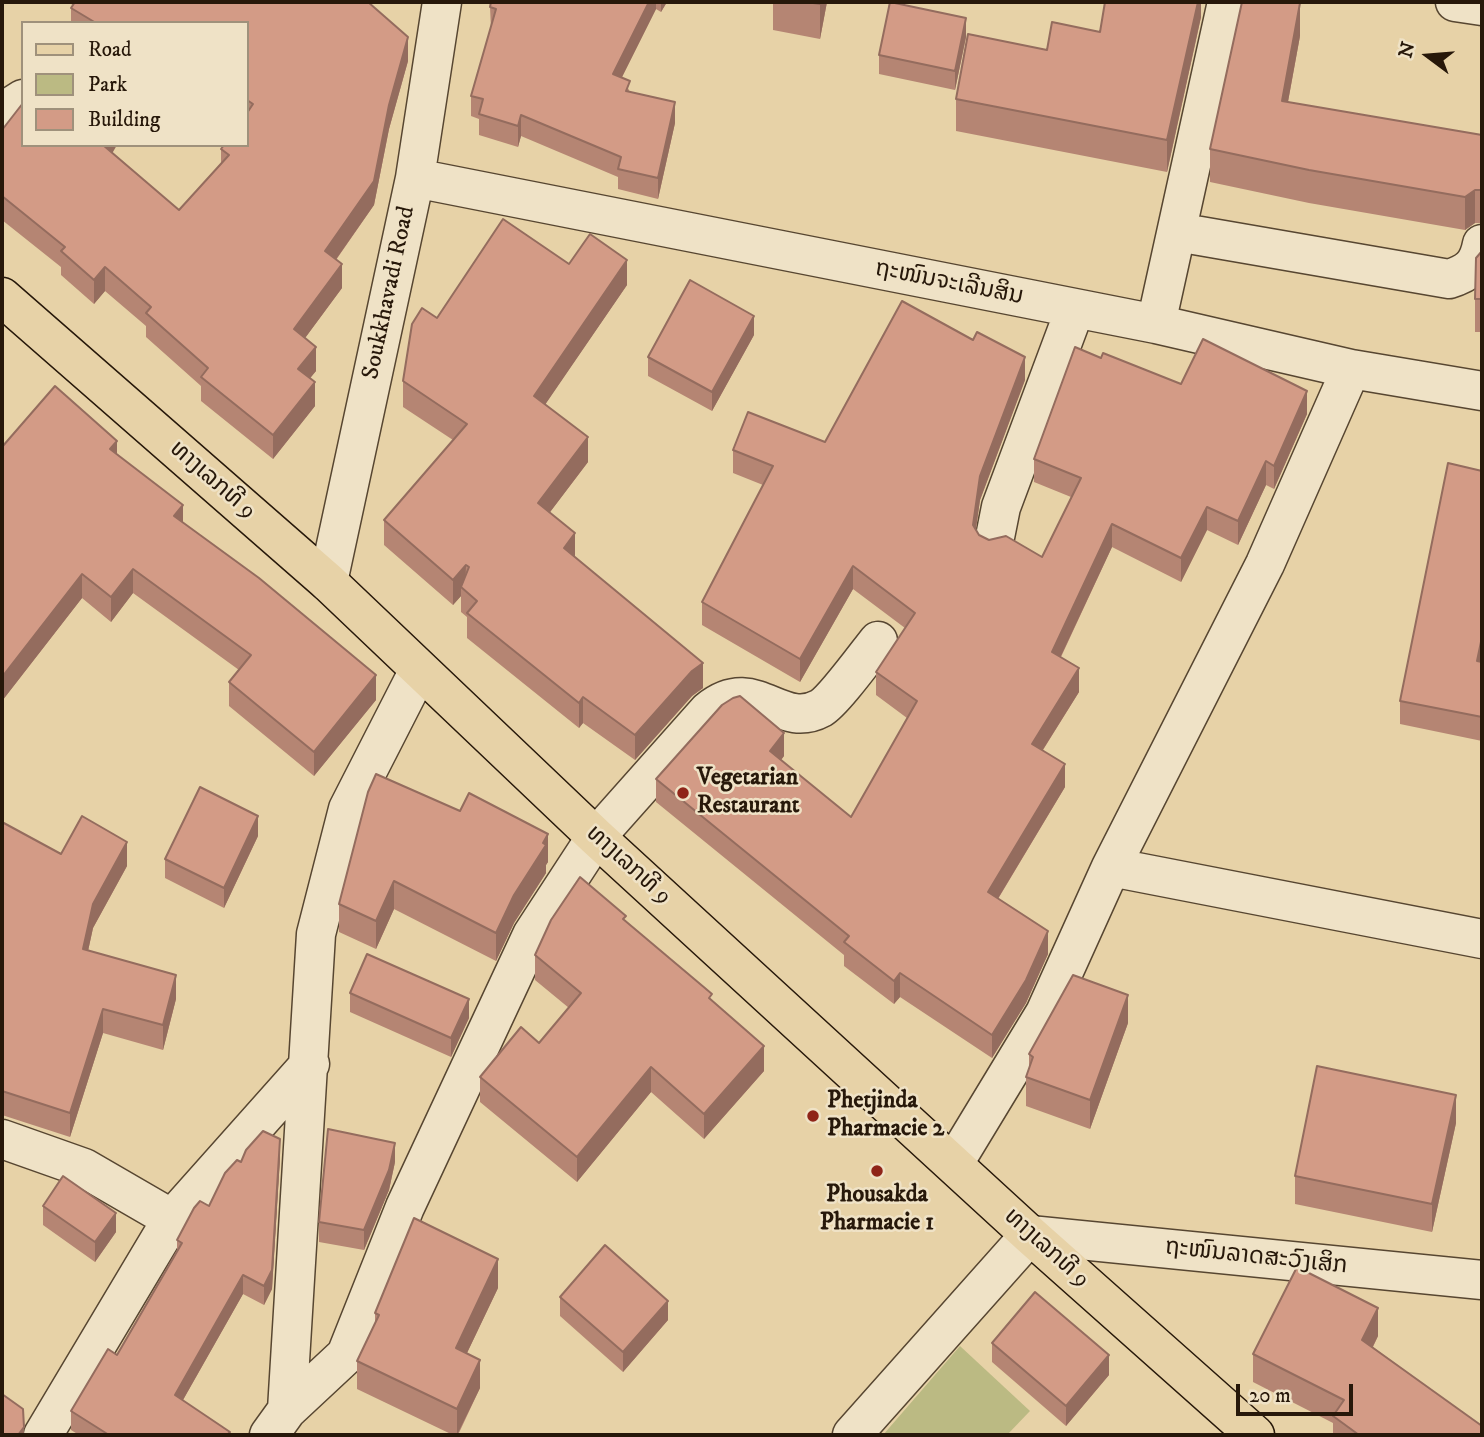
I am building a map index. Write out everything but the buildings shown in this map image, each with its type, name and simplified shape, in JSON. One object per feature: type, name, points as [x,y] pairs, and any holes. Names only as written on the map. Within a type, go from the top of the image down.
[{"type":"main road","name":"ທາງເລກທີ 9","points":[[2,296],[328,582],[596,837],[1030,1235],[1255,1435]]},
{"type":"street","name":"Soukkhavadi Road","points":[[328,582],[415,178],[442,2]]},
{"type":"street","points":[[1157,324],[1227,2]]},
{"type":"street","points":[[1455,2],[1482,6]]},
{"type":"street","points":[[2,113],[21,100]]},
{"type":"street","name":"ຖະໜົນຈະເລີນສິນ","points":[[415,178],[1157,324],[1351,369],[1482,391]]},
{"type":"street","points":[[1177,232],[1449,279],[1466,274],[1479,261],[1482,244]]},
{"type":"street","points":[[994,542],[1001,507],[1075,309]]},
{"type":"street","points":[[954,1163],[1045,1013],[1111,867],[1265,564],[1351,369]]},
{"type":"street","points":[[278,1422],[346,1355],[405,1207],[531,935],[596,837],[708,711],[722,699],[738,695],[758,699],[791,713],[820,708],[878,641]]},
{"type":"street","points":[[278,1422],[310,1064],[316,934],[348,808],[419,670]]},
{"type":"street","points":[[1111,867],[1482,939]]},
{"type":"street","points":[[43,1435],[172,1219],[310,1064]]},
{"type":"street","points":[[2,1139],[84,1168],[172,1219]]},
{"type":"street","points":[[852,1435],[1030,1235]]},
{"type":"street","name":"ຖະໜົນລາດສະວົງເສິກ","points":[[1030,1235],[1482,1280]]},
{"type":"green space","points":[[960,1346],[1030,1411],[1007,1435],[883,1435]]},
{"type":"place","name":"Vegetarian Restaurant","points":[[683,793]]},
{"type":"place","name":"Phetjinda Pharmacie 2","points":[[813,1116]]},
{"type":"place","name":"Phousakda Pharmacie 1","points":[[877,1171]]}]
